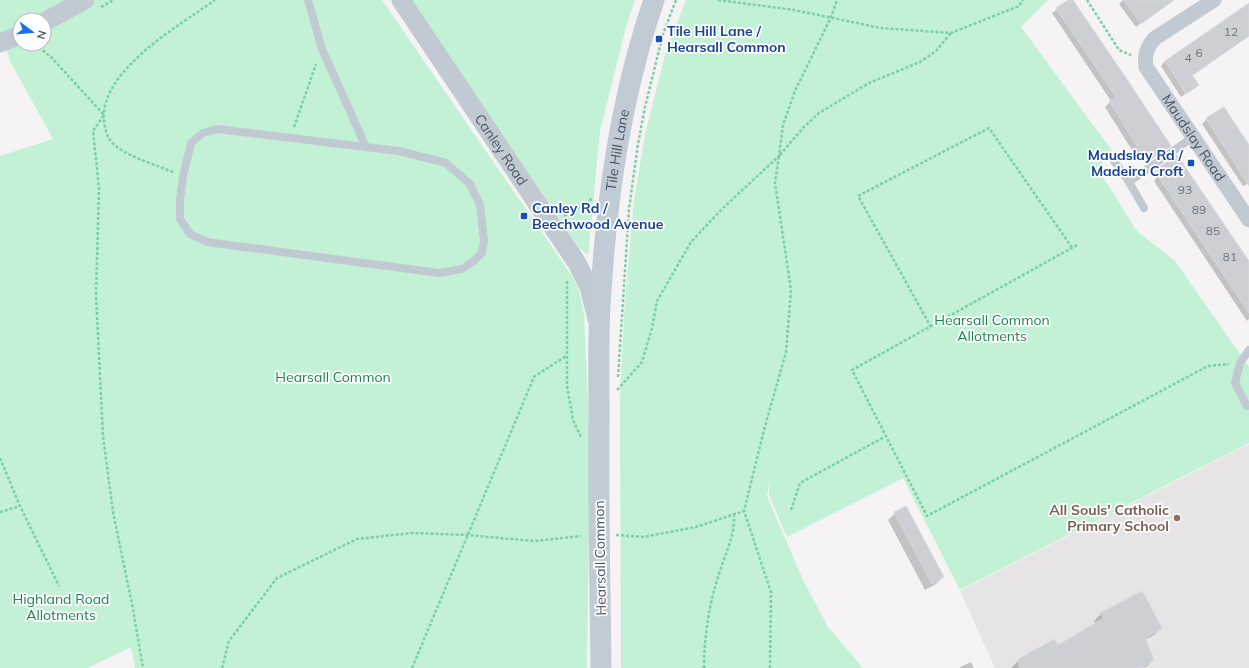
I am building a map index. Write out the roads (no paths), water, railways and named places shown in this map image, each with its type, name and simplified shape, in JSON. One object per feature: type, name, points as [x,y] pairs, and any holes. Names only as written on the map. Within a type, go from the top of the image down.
[{"type":"main road","name":"Tile Hill Lane","points":[[599,328],[608,208],[617,141],[629,84],[642,36],[654,0]]},
{"type":"main road","name":"Hearsall Common","points":[[599,328],[599,534],[601,668]]},
{"type":"street","points":[[52,18],[85,0]]},
{"type":"street","name":"Canley Road","points":[[401,0],[577,263],[589,288],[599,328]]},
{"type":"street","name":"Maudslay Road","points":[[1214,0],[1155,38],[1149,45],[1145,57],[1146,67],[1249,220]]},
{"type":"street","points":[[0,43],[12,38]]},
{"type":"lane","points":[[308,0],[322,49],[366,147]]},
{"type":"lane","points":[[217,129],[366,147],[399,151],[446,163],[470,184],[480,205],[484,241],[482,253],[462,269],[439,273],[207,242],[190,234],[180,219],[180,200],[183,176],[191,143],[203,133],[217,129]]},
{"type":"lane","points":[[1128,182],[1193,137]]},
{"type":"lane","points":[[1114,161],[1144,208]]},
{"type":"lane","points":[[1247,406],[1234,383],[1240,363],[1249,350]]},
{"type":"place","name":"Tile Hill Lane / Hearsall Common","points":[[659,39]]},
{"type":"place","name":"Maudslay Rd / Madeira Croft","points":[[1191,163]]},
{"type":"place","name":"Canley Rd / Beechwood Avenue","points":[[524,216]]},
{"type":"place","name":"All Souls' Catholic Primary School","points":[[1177,518]]},
{"type":"park label","name":"Hearsall Common Allotments","points":[[992,328]]},
{"type":"park label","name":"Highland Road Allotments","points":[[61,608]]}]
